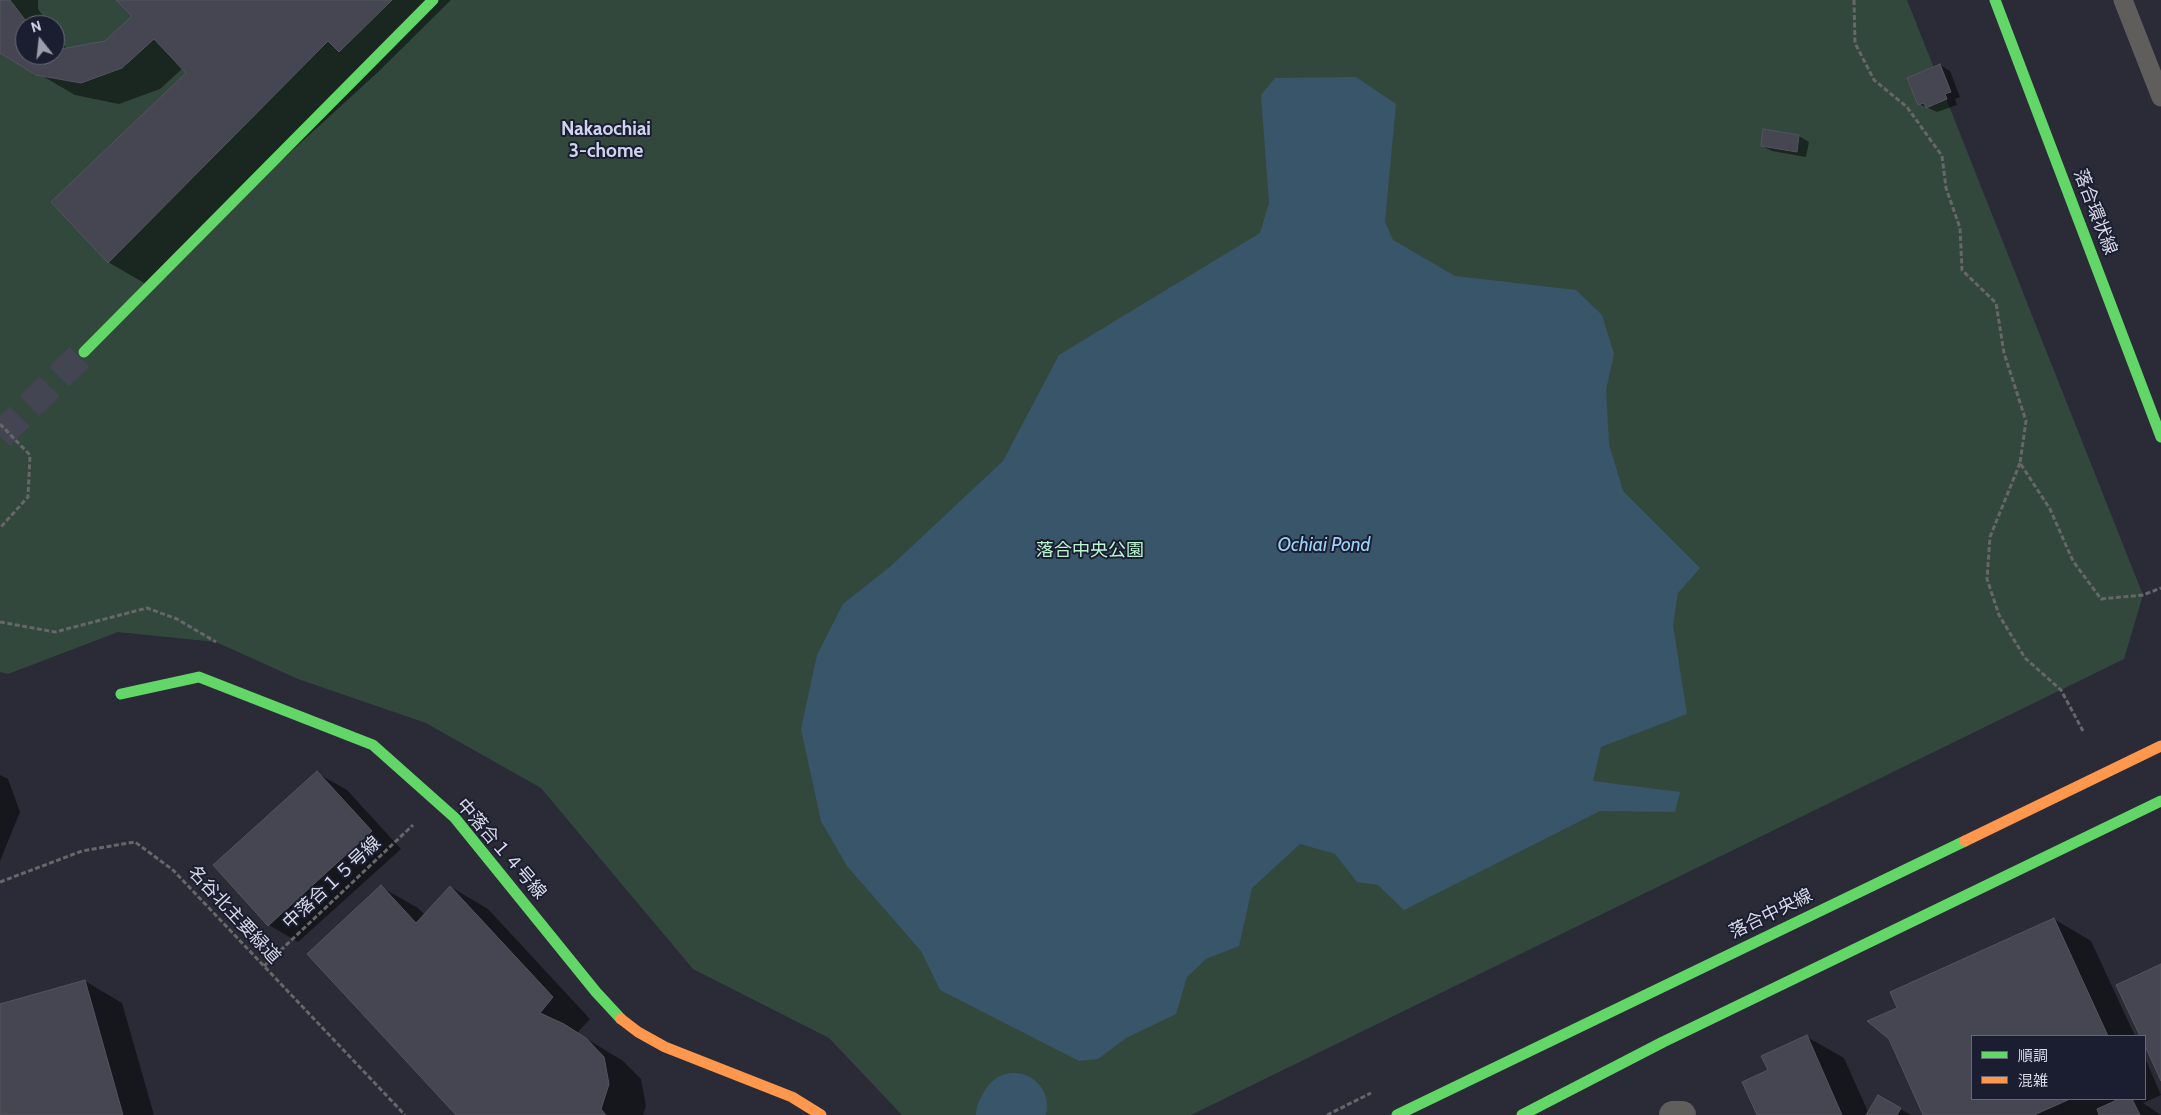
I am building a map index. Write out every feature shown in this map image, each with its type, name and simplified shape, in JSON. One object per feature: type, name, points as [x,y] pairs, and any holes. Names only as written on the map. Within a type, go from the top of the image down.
[{"type":"street","points":[[84,352],[433,0]]},
{"type":"street","name":"落合環状線","points":[[1995,0],[2161,437]]},
{"type":"street","name":"中落合１４号線","points":[[121,694],[199,677],[373,745],[455,818],[618,1016],[638,1032],[665,1047],[792,1097],[821,1115]]},
{"type":"street","name":"落合中央線","points":[[1397,1115],[2161,746]]},
{"type":"street","points":[[1522,1115],[1663,1042],[2161,801]]},
{"type":"street","points":[[1673,1115],[1682,1115]]},
{"type":"lane","points":[[2123,0],[2161,98]]},
{"type":"path","points":[[1854,0],[1855,43],[1874,80],[1907,107],[1942,156],[1946,188],[1960,228],[1962,270],[1996,303],[2004,353],[2026,421],[2020,463],[1990,536],[1988,580],[1999,615],[2025,658],[2061,690],[2083,730]]},
{"type":"path","points":[[0,424],[30,455],[28,496],[0,528]]},
{"type":"path","points":[[2020,463],[2050,509],[2074,560],[2102,599],[2142,595],[2161,588]]},
{"type":"path","points":[[0,622],[55,632],[147,608],[177,619],[216,642]]},
{"type":"path","name":"中落合１５号線","points":[[264,966],[419,819]]},
{"type":"path","name":"名谷北主要緑道","points":[[0,882],[82,851],[134,842],[172,870],[405,1115]]},
{"type":"green space","name":"落合中央公園","points":[[0,0],[1907,0],[2143,595],[2124,659],[1191,1115],[902,1115],[829,1038],[693,969],[541,788],[426,723],[298,679],[216,642],[118,632],[8,674],[0,672]]},
{"type":"water","name":"Ochiai Pond","points":[[1356,77],[1396,104],[1385,222],[1393,240],[1455,276],[1576,290],[1602,315],[1614,354],[1606,390],[1609,444],[1623,491],[1700,568],[1678,593],[1673,625],[1687,714],[1601,747],[1593,781],[1680,792],[1675,812],[1600,811],[1404,910],[1378,885],[1357,882],[1335,854],[1300,844],[1252,888],[1239,946],[1206,959],[1187,977],[1176,1014],[1126,1038],[1098,1059],[1079,1061],[940,990],[921,951],[847,866],[821,821],[801,729],[817,655],[843,604],[891,566],[1003,461],[1059,355],[1260,233],[1269,203],[1261,95],[1275,78]]},
{"type":"building","points":[[0,0],[10,0],[21,15],[15,15],[15,62],[0,53]]},
{"type":"building","points":[[116,0],[392,0],[339,52],[328,41],[108,263],[51,202],[186,73],[154,39],[122,68],[81,83],[36,75],[20,65],[65,65],[65,48],[105,41],[132,16]]},
{"type":"building","points":[[1940,64],[1951,92],[1945,94],[1947,99],[1926,108],[1924,103],[1918,105],[1907,78]]},
{"type":"building","points":[[1763,129],[1799,135],[1797,152],[1761,146]]},
{"type":"building","points":[[317,771],[372,831],[268,926],[213,865]]},
{"type":"building","points":[[381,885],[416,923],[450,886],[553,997],[540,1013],[564,1024],[586,1038],[604,1057],[609,1084],[601,1109],[606,1115],[456,1115],[307,954]]},
{"type":"building","points":[[2054,918],[2108,1035],[1971,1035],[1971,1100],[2068,1100],[2034,1115],[1923,1115],[1889,1039],[1867,1021],[1897,1008],[1890,992]]},
{"type":"building","points":[[2161,964],[2161,1081],[2146,1048],[2146,1035],[2140,1035],[2116,985]]},
{"type":"building","points":[[85,980],[123,1115],[0,1115],[0,1004]]},
{"type":"building","points":[[1807,1035],[1842,1115],[1757,1115],[1742,1082],[1768,1070],[1761,1056]]},
{"type":"building","points":[[1878,1095],[1901,1108],[1897,1115],[1866,1115]]},
{"type":"building","points":[[2117,1100],[2132,1100],[2140,1115],[2099,1115],[2097,1109]]},
{"type":"waterway","points":[[1009,1115],[1014,1106]]},
{"type":"tunnel","points":[[0,436],[84,352]]},
{"type":"traffic: fast","points":[[84,352],[433,0]]},
{"type":"traffic: fast","points":[[1995,0],[2161,437]]},
{"type":"traffic: fast","points":[[121,694],[199,677],[373,745],[455,818],[596,992],[621,1019]]},
{"type":"traffic: fast","points":[[1522,1115],[1663,1042],[2161,801]]},
{"type":"traffic: fast","points":[[1397,1115],[1965,841]]},
{"type":"traffic: slow","points":[[1965,841],[2161,746]]},
{"type":"traffic: slow","points":[[621,1019],[638,1032],[665,1047],[792,1097],[821,1115]]},
{"type":"district","name":"Nakaochiai 3-chome","points":[[606,140]]}]
